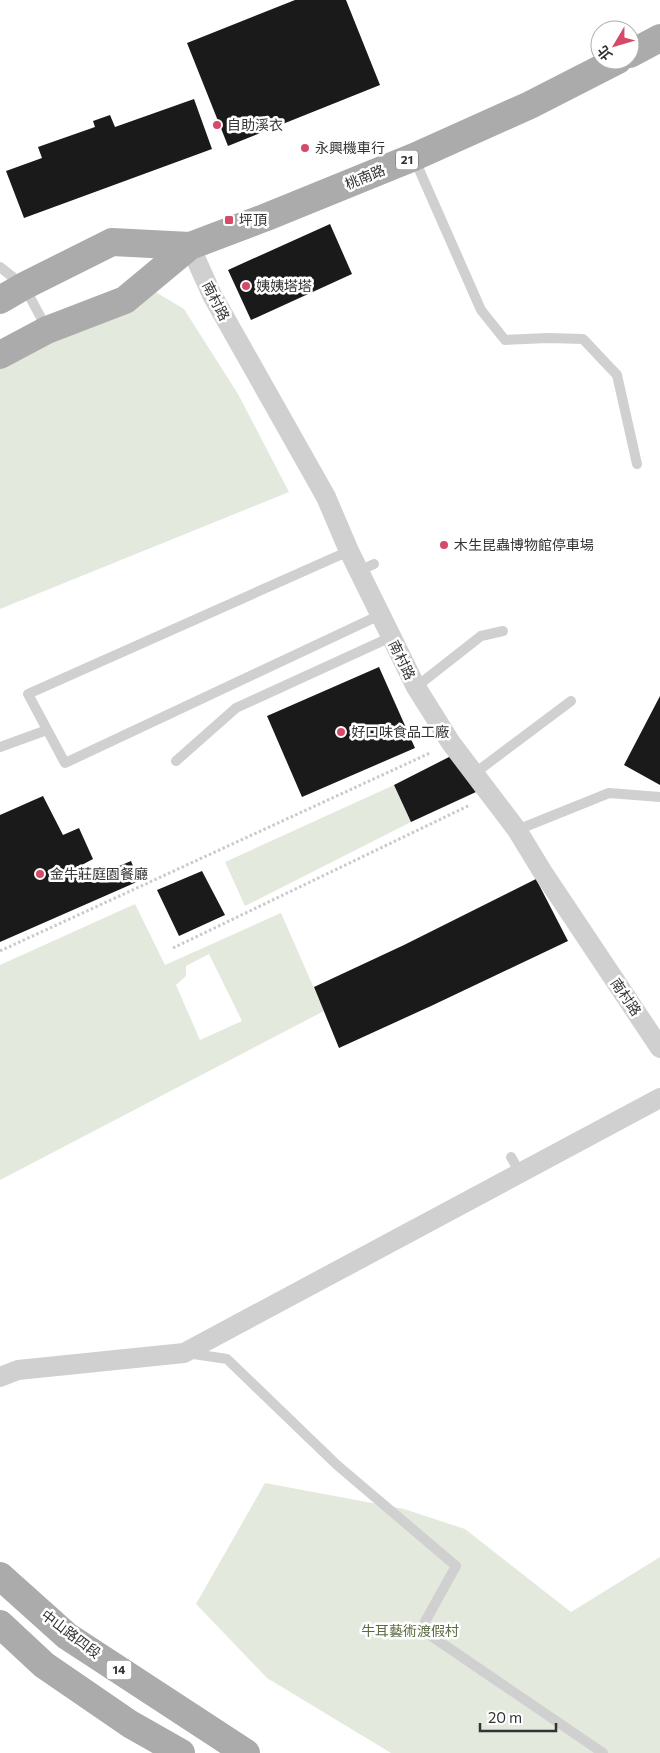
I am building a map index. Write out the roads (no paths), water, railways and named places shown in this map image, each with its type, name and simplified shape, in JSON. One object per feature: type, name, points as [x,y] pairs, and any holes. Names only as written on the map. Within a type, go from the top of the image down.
[{"type":"main road","points":[[640,49],[660,38]]},
{"type":"main road","name":"桃南路","points":[[0,355],[47,330],[125,300],[190,246],[414,157],[530,105],[598,70]]},
{"type":"main road","name":"桃南路","points":[[0,300],[112,242],[190,246]]},
{"type":"main road","name":"中山路四段","points":[[0,1576],[67,1636],[246,1753]]},
{"type":"main road","points":[[0,1624],[44,1665],[130,1724],[181,1753]]},
{"type":"street","name":"南村路","points":[[190,246],[212,295],[326,497],[349,551],[366,567],[380,615],[416,687],[451,743],[517,830],[542,871],[660,1048]]},
{"type":"street","points":[[0,1377],[18,1370],[184,1353],[516,1165],[660,1098]]},
{"type":"lane","points":[[414,157],[481,310],[505,340],[583,338],[618,375],[637,464]]},
{"type":"lane","points":[[0,267],[24,286],[47,330]]},
{"type":"lane","points":[[349,551],[28,694],[66,763],[380,615]]},
{"type":"lane","points":[[416,687],[481,636],[503,631]]},
{"type":"lane","points":[[176,761],[236,708],[391,637]]},
{"type":"lane","points":[[475,773],[572,701]]},
{"type":"lane","points":[[0,747],[48,730]]},
{"type":"lane","points":[[517,830],[609,793],[660,796]]},
{"type":"lane","points":[[184,1353],[227,1359],[337,1465],[456,1566],[421,1629],[603,1753]]},
{"type":"place","name":"自助溪衣","points":[[217,125]]},
{"type":"place","name":"永興機車行","points":[[305,148]]},
{"type":"place","name":"坪頂","points":[[229,220]]},
{"type":"place","name":"姨姨塔塔","points":[[246,286]]},
{"type":"place","name":"木生昆蟲博物館停車場","points":[[444,545]]},
{"type":"place","name":"好口味食品工廠","points":[[341,732]]},
{"type":"place","name":"金牛莊庭園餐廳","points":[[40,874]]},
{"type":"park label","name":"牛耳藝術渡假村","points":[[410,1631]]}]
